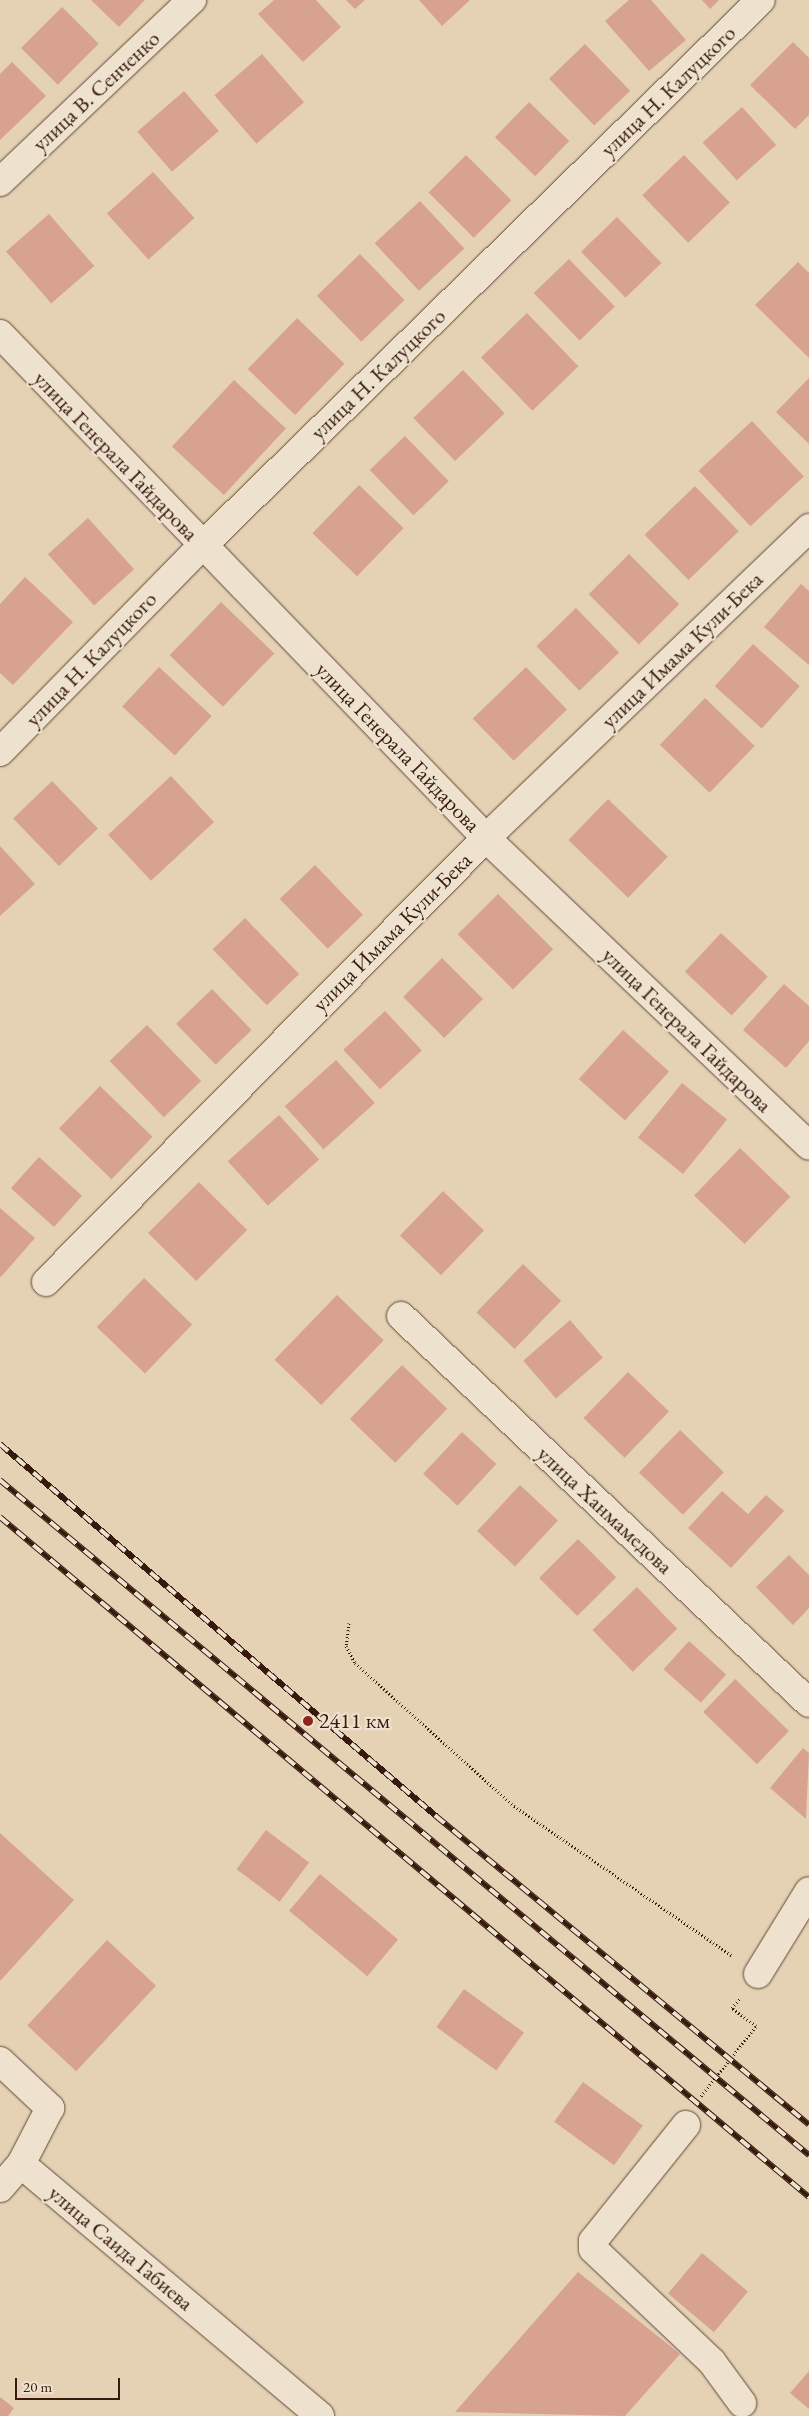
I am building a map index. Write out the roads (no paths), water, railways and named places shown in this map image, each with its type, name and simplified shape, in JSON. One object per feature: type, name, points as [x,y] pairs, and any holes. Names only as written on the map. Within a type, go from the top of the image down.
[{"type":"street","name":"улица В. Сенченко","points":[[0,182],[192,0]]},
{"type":"street","name":"улица Н. Калуцкого","points":[[0,752],[202,546],[761,0]]},
{"type":"street","name":"улица Генерала Гайдарова","points":[[0,334],[202,546],[486,838],[809,1146]]},
{"type":"street","name":"улица Имама Кули-Бека","points":[[46,1282],[486,838],[805,540]]},
{"type":"street","name":"улица Ханмамедова","points":[[401,1316],[809,1703]]},
{"type":"street","points":[[758,1974],[808,1896]]},
{"type":"street","points":[[0,2061],[50,2108],[21,2164],[0,2188]]},
{"type":"street","points":[[686,2125],[593,2241],[593,2249],[712,2362],[743,2412]]},
{"type":"street","name":"улица Саида Габиева","points":[[21,2164],[320,2416]]},
{"type":"railway","points":[[0,1444],[436,1816],[809,2125]]},
{"type":"railway","points":[[0,1480],[809,2155]]},
{"type":"railway","points":[[0,1517],[809,2197]]},
{"type":"place","name":"2411 км","points":[[308,1721]]}]
